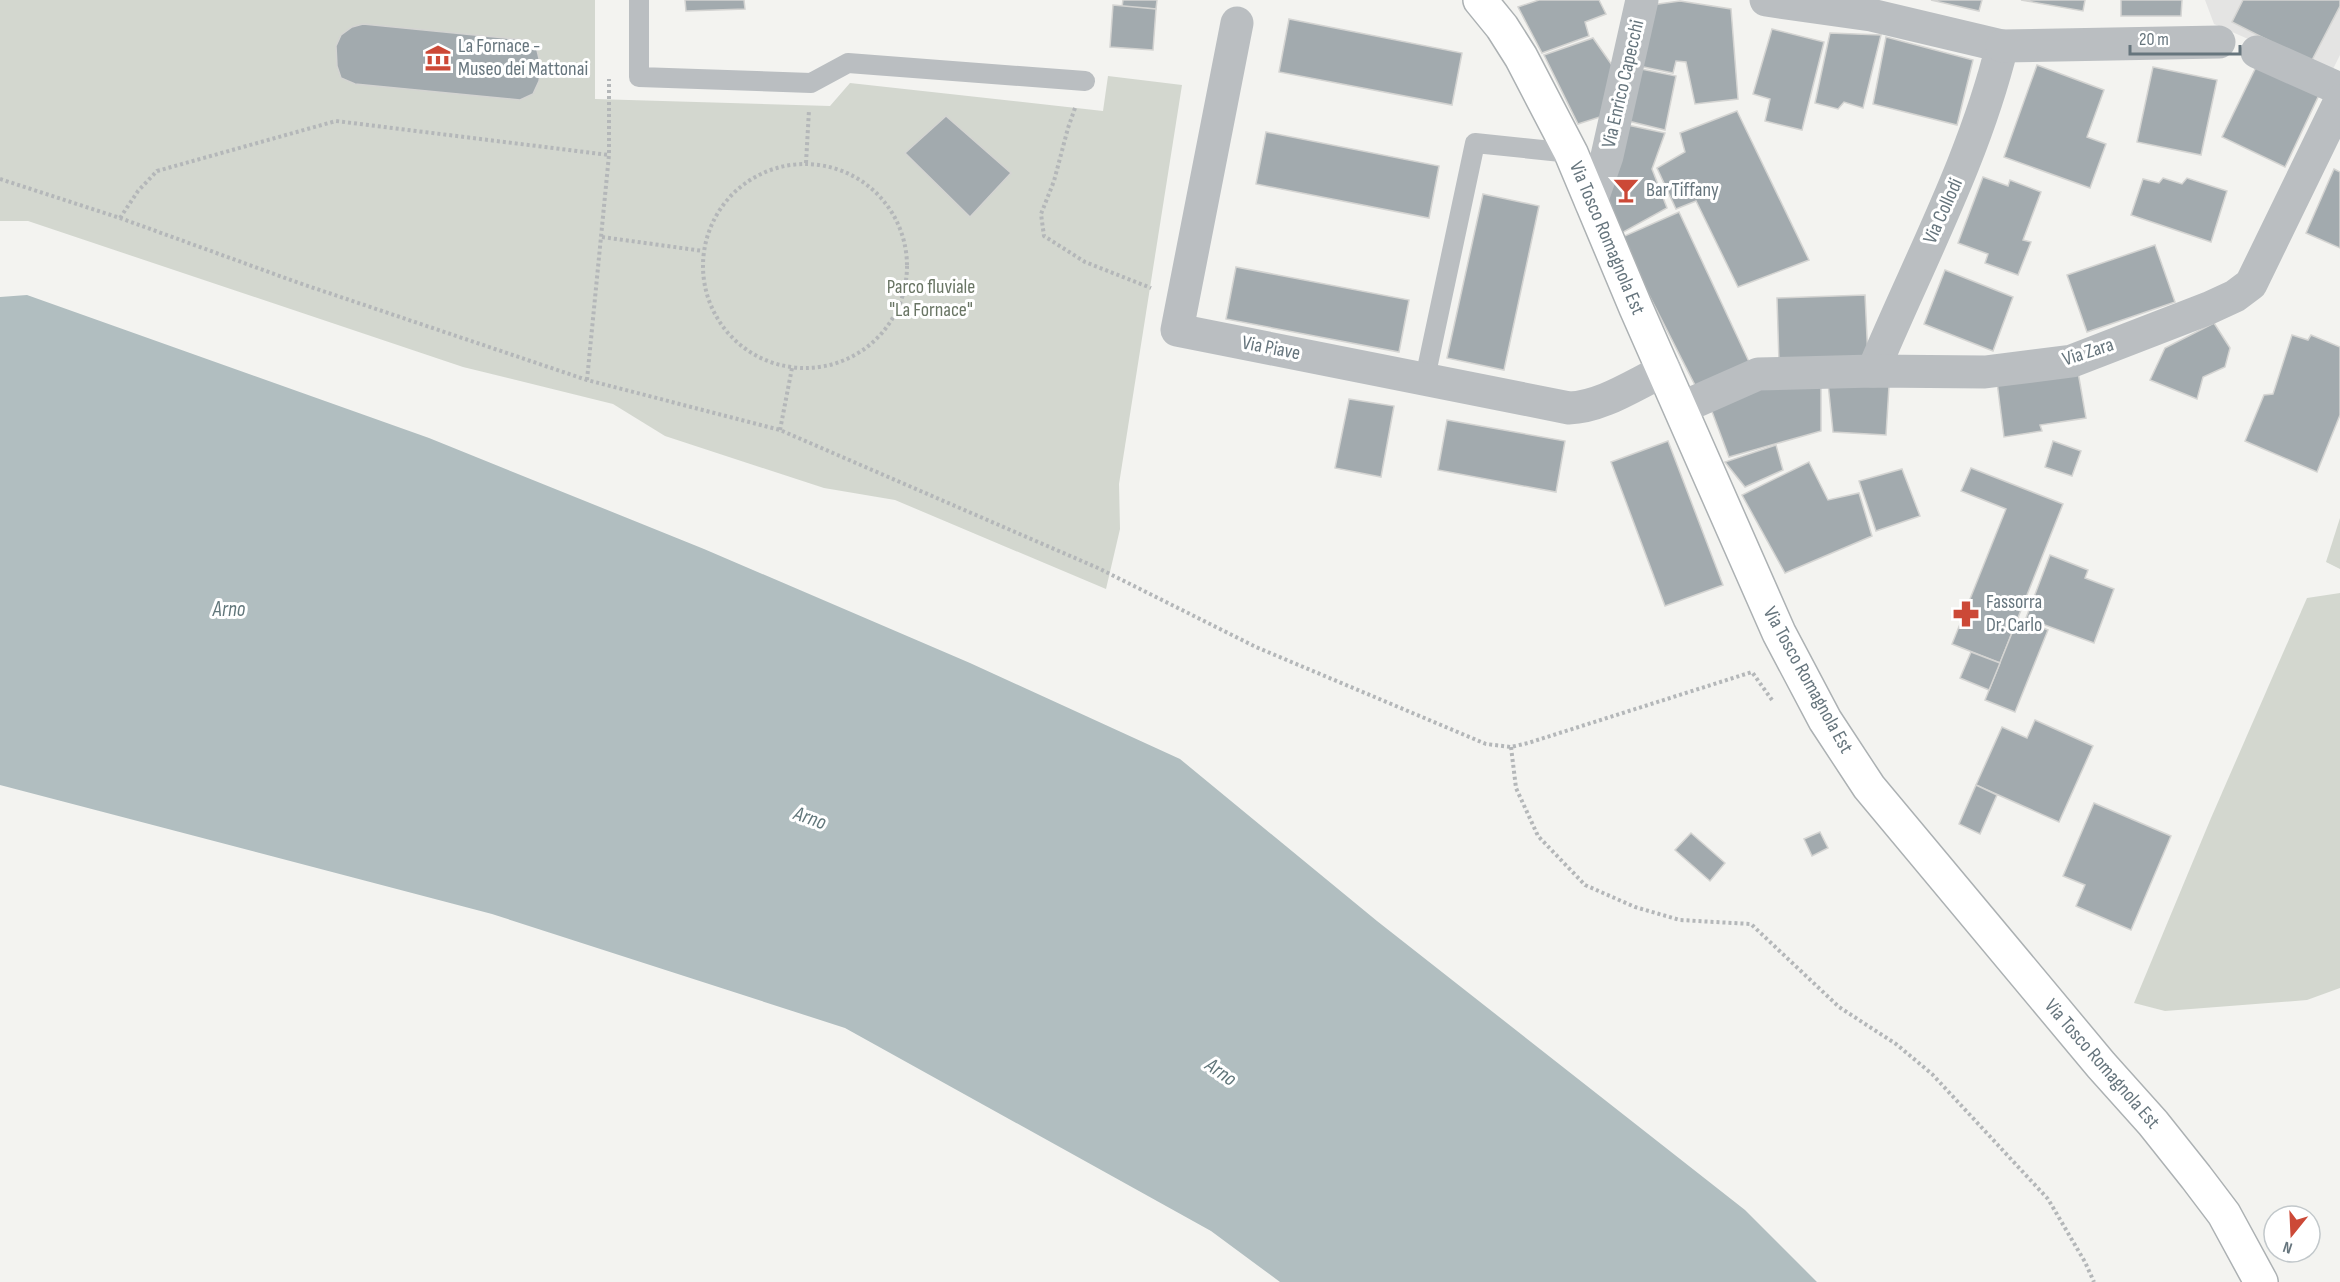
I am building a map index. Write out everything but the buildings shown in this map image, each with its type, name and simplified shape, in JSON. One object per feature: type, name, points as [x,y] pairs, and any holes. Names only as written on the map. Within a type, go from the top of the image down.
[{"type":"main road","name":"Via Tosco Romagnola Est","points":[[1480,0],[1502,27],[1521,57],[1571,153],[1779,633],[1825,720],[1869,788],[2160,1132],[2224,1214],[2262,1282]]},
{"type":"street","name":"Via Enrico Capecchi","points":[[1591,202],[1606,156],[1642,0]]},
{"type":"street","points":[[1766,0],[1872,7],[2002,46],[2219,42]]},
{"type":"street","name":"Via Piave","points":[[1237,23],[1177,330],[1576,407],[1598,402],[1665,370]]},
{"type":"street","name":"Via Collodi","points":[[1874,371],[1963,165],[1990,96],[2002,46]]},
{"type":"street","points":[[2257,52],[2340,89]]},
{"type":"street","name":"Via Zara","points":[[1681,408],[1758,374],[1874,371],[1985,372],[2072,361],[2235,296],[2251,284],[2260,269],[2340,100]]},
{"type":"lane","points":[[639,0],[639,77],[811,83],[848,63],[1085,81]]},
{"type":"lane","points":[[1425,378],[1475,143],[1571,153]]},
{"type":"path","points":[[587,380],[609,155],[609,71]]},
{"type":"path","points":[[1085,81],[1068,128],[1054,181],[1041,214],[1044,236],[1085,262],[1135,284],[1183,298]]},
{"type":"path","points":[[806,163],[811,83]]},
{"type":"path","points":[[120,218],[138,191],[157,171],[336,122],[609,155]]},
{"type":"path","points":[[806,163],[821,165],[855,177],[882,199],[901,229],[908,263],[903,298],[886,329],[860,353],[828,366],[792,368],[758,358],[733,339],[714,314],[704,284],[703,252],[712,221],[731,195],[756,176],[786,166],[806,163]]},
{"type":"path","points":[[0,180],[120,218],[299,283],[587,380],[780,430],[1106,572],[1256,647],[1486,744],[1510,747],[1752,672],[1774,704]]},
{"type":"path","points":[[602,237],[703,252]]},
{"type":"path","points":[[780,430],[792,368]]},
{"type":"path","points":[[1510,747],[1516,788],[1538,836],[1585,885],[1635,907],[1680,920],[1751,924],[1839,1007],[1896,1044],[1932,1074],[2048,1199],[2085,1262],[2094,1282]]},
{"type":"shaded area","points":[[2205,0],[2340,0],[2340,55],[2330,75],[2214,24]]},
{"type":"green space","name":"Parco fluviale \"La Fornace\"","points":[[0,0],[595,0],[595,99],[830,106],[850,83],[1103,111],[1108,76],[1182,85],[1119,484],[1120,529],[1106,589],[895,500],[824,488],[665,436],[613,404],[463,367],[28,221],[0,221]]},
{"type":"green space","points":[[2340,518],[2340,569],[2326,562]]},
{"type":"green space","points":[[2340,593],[2340,988],[2307,1000],[2165,1011],[2134,1003],[2211,818],[2307,598]]},
{"type":"water","name":"Arno","points":[[27,295],[429,438],[704,549],[970,663],[1180,759],[1377,921],[1745,1210],[1817,1282],[1280,1282],[1211,1231],[845,1028],[492,914],[0,785],[0,297]]},
{"type":"place","name":"La Fornace - Museo dei Mattonai","points":[[438,58]]},
{"type":"place","name":"Bar Tiffany","points":[[1626,190]]},
{"type":"place","name":"Fassorra Dr. Carlo","points":[[1966,614]]}]
